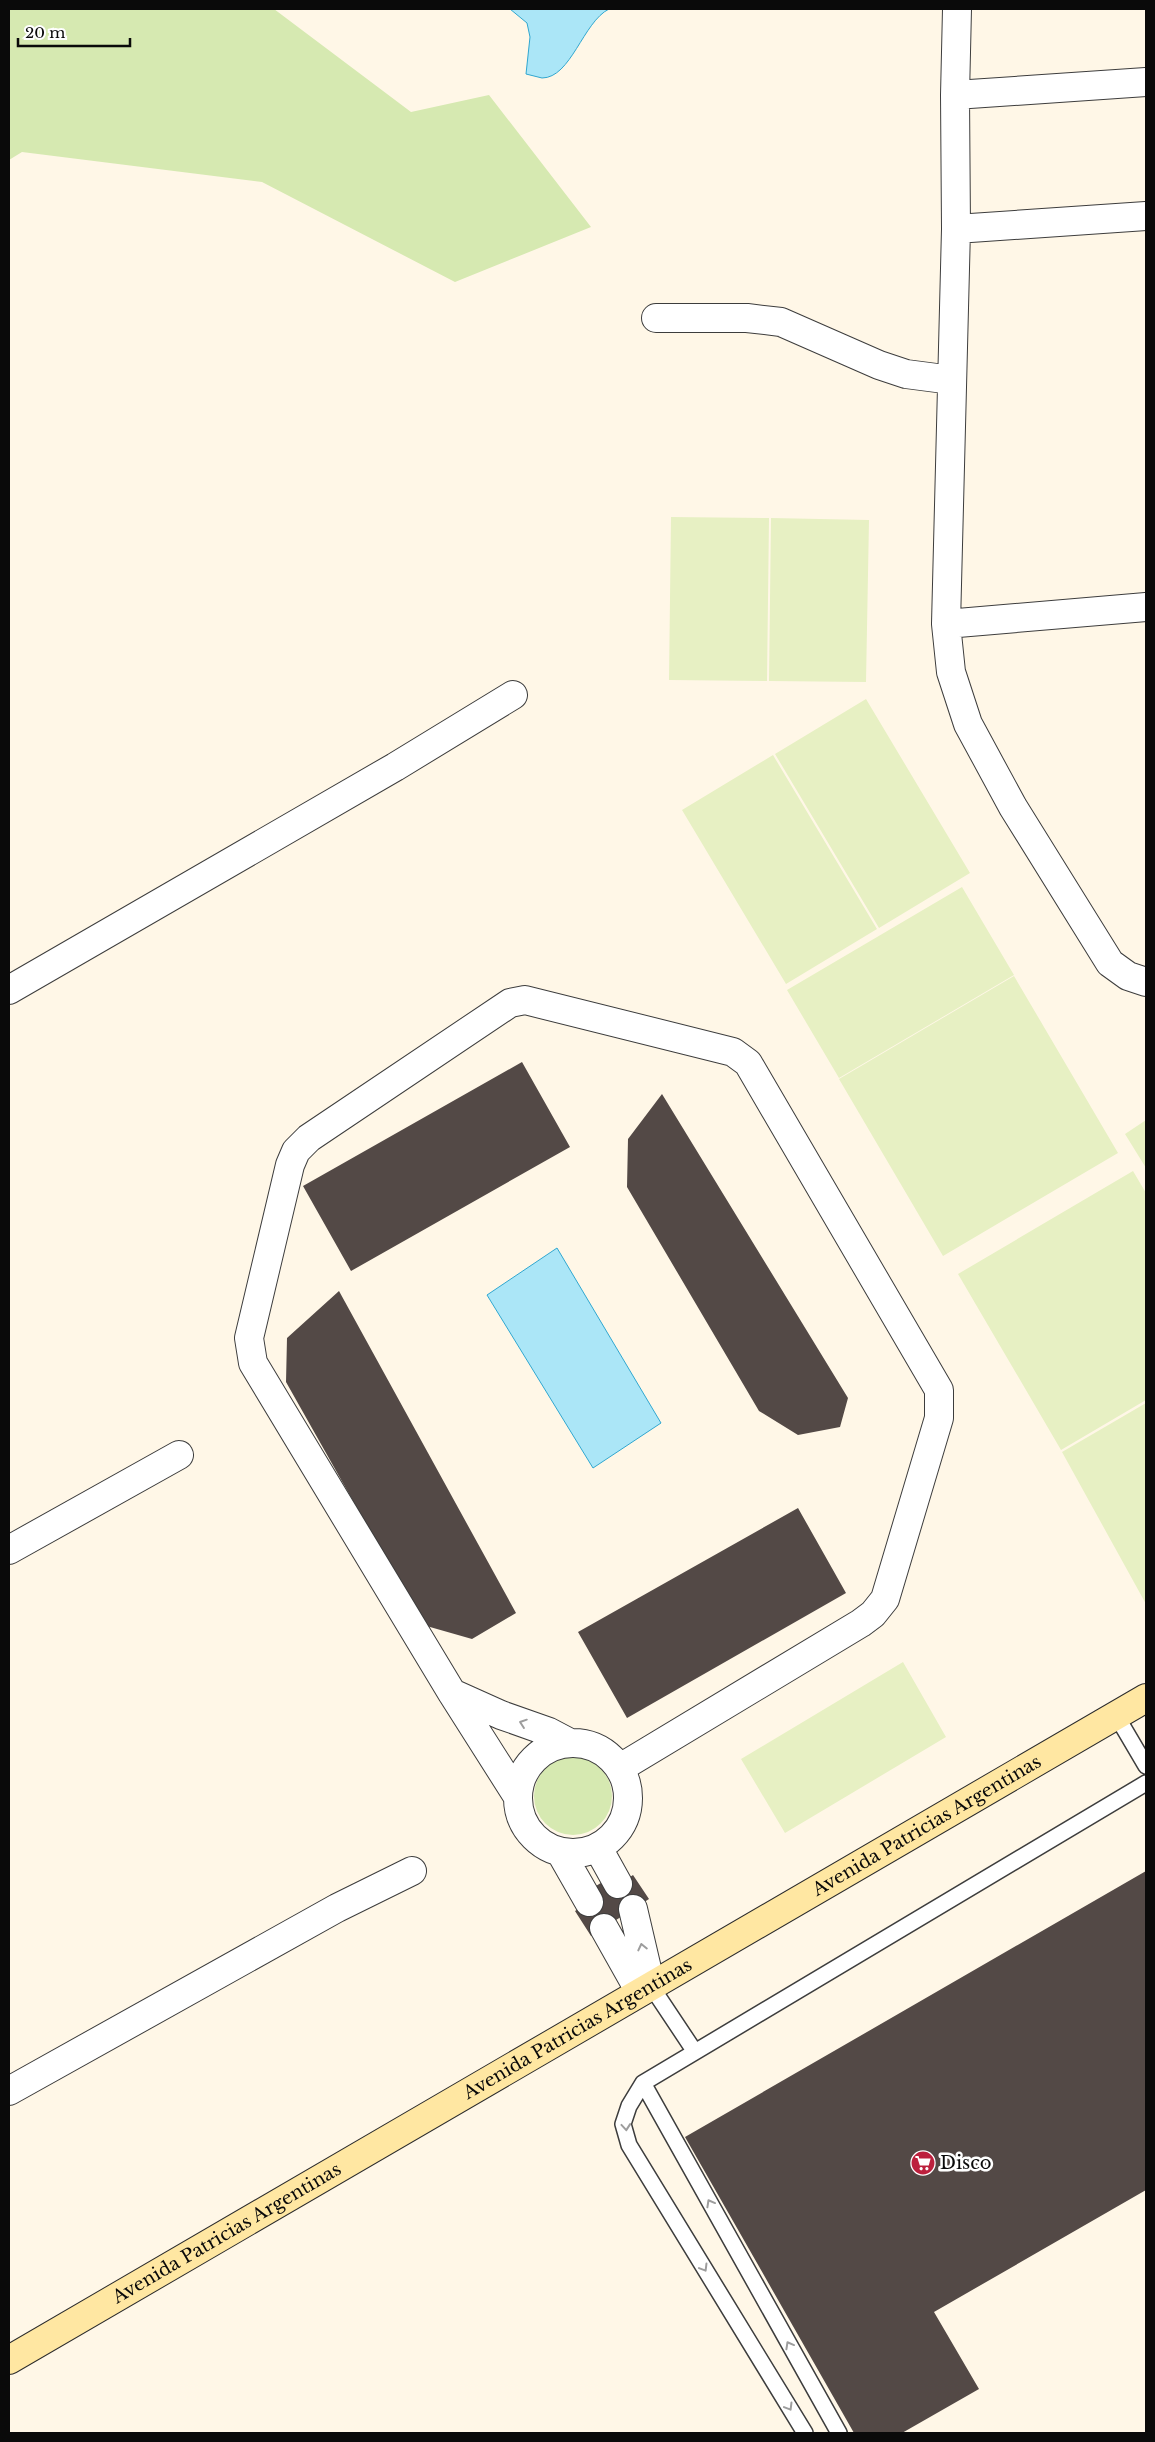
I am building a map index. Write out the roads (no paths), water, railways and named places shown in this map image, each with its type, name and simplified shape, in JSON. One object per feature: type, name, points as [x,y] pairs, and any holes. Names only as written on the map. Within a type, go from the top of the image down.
[{"type":"street","points":[[957,9],[955,95],[956,229],[946,624],[951,672],[968,724],[1013,807],[1110,963],[1128,976],[1146,982]]},
{"type":"street","points":[[955,95],[1146,82]]},
{"type":"street","points":[[956,229],[1146,216]]},
{"type":"street","points":[[656,318],[747,318],[780,322],[879,365],[906,374],[952,380]]},
{"type":"street","points":[[946,624],[1146,607]]},
{"type":"street","points":[[9,990],[394,767],[513,695]]},
{"type":"street","points":[[518,1798],[452,1693],[253,1363],[249,1338],[290,1165],[296,1151],[309,1138],[510,1003],[525,1000],[733,1052],[748,1063],[940,1390],[939,1418],[885,1599],[873,1614],[862,1623],[620,1768]]},
{"type":"street","points":[[9,1550],[179,1455]]},
{"type":"street","points":[[452,1693],[502,1715],[550,1732],[568,1742]]},
{"type":"street","name":"Avenida Patricias Argentinas","points":[[9,2360],[1146,1698]]},
{"type":"street","points":[[568,1742],[580,1743],[602,1750],[620,1768],[628,1785],[628,1804],[624,1822],[613,1837],[598,1848],[580,1854],[561,1853],[544,1846],[530,1833],[521,1816],[518,1798],[520,1782],[533,1761],[552,1747],[568,1742]]},
{"type":"street","points":[[598,1848],[618,1884]]},
{"type":"street","points":[[561,1853],[589,1902]]},
{"type":"street","points":[[9,2091],[337,1908],[412,1871]]},
{"type":"street","points":[[634,1909],[645,1989]]},
{"type":"street","points":[[604,1928],[645,1989]]},
{"type":"lane","points":[[1116,1715],[1146,1766]]},
{"type":"lane","points":[[805,2433],[629,2145],[624,2124],[629,2106],[643,2083],[1146,1783]]},
{"type":"lane","points":[[645,1989],[695,2052]]},
{"type":"lane","points":[[643,2083],[838,2433]]},
{"type":"water","points":[[510,9],[609,9],[592,25],[561,69],[552,76],[542,78],[526,74],[530,37],[527,23]]},
{"type":"water","points":[[557,1248],[661,1423],[593,1468],[487,1295]]},
{"type":"place","name":"Disco","points":[[923,2163]]}]
